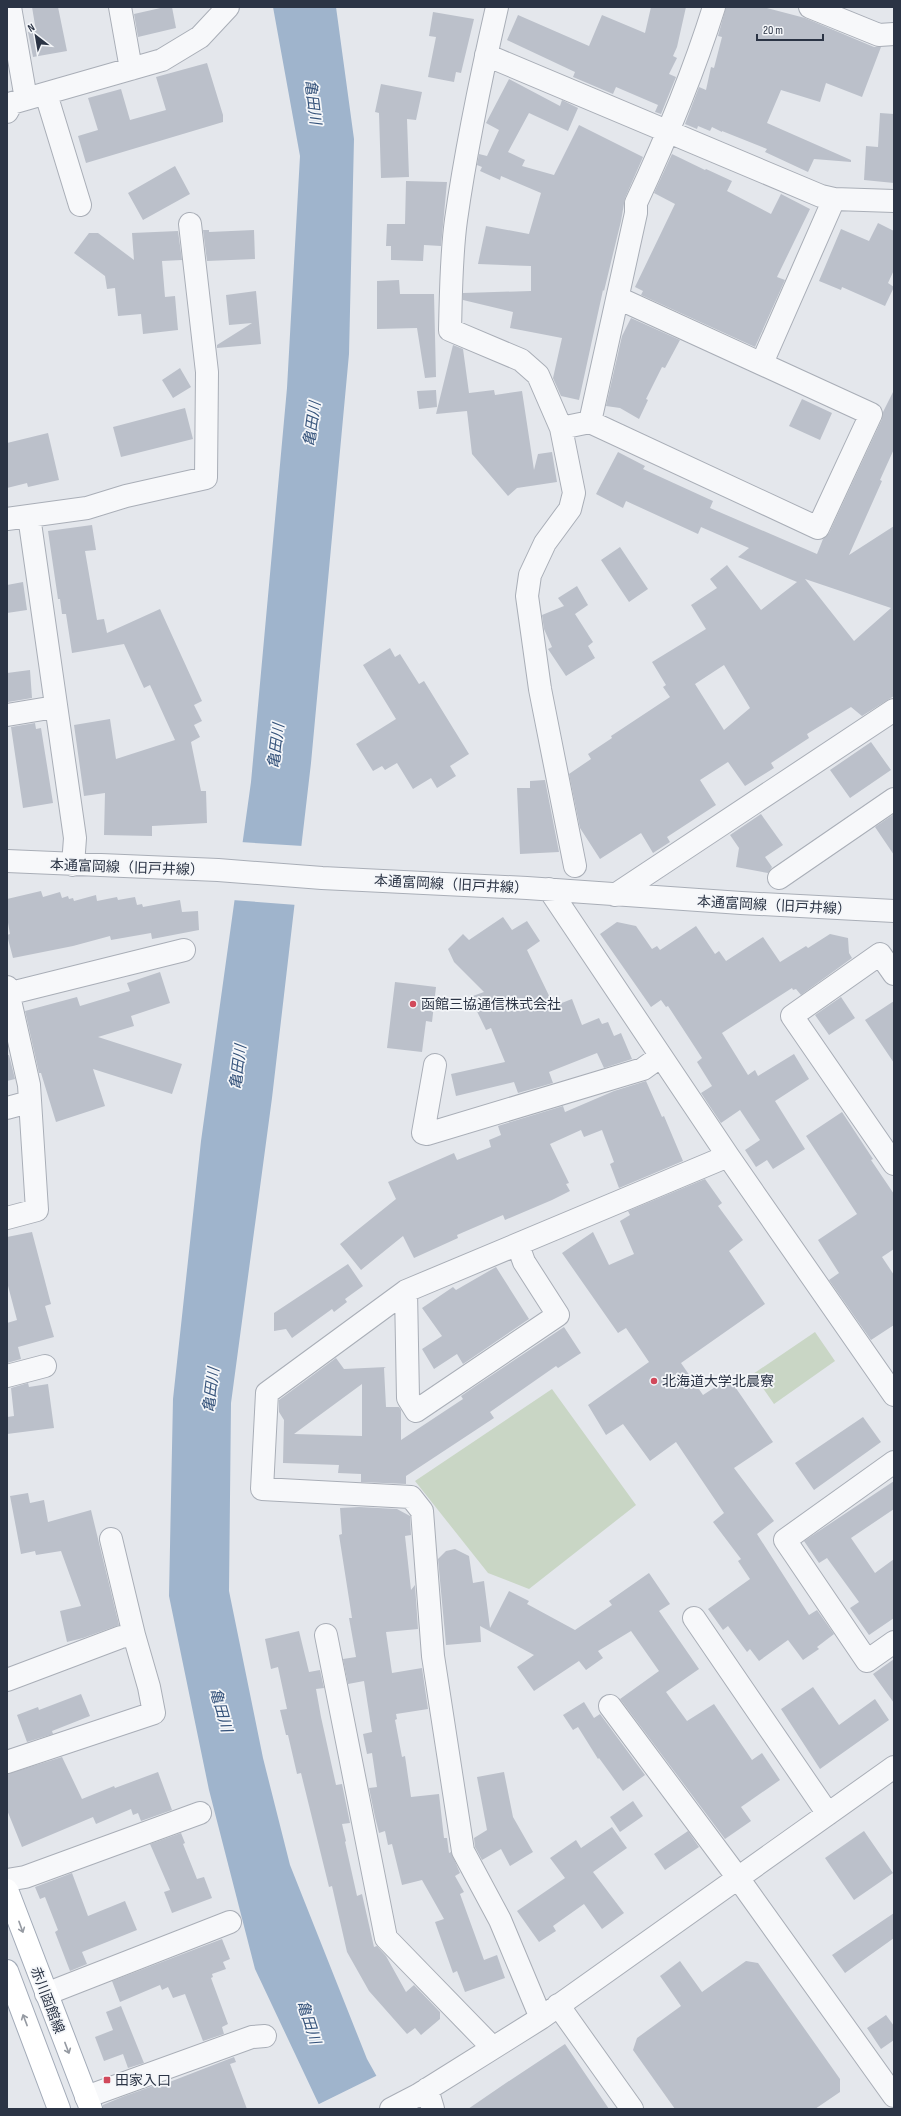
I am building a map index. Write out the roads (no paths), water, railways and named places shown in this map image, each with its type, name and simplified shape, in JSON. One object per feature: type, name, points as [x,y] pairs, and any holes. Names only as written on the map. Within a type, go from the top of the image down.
[{"type":"main road","name":"赤川函館線","points":[[7,1890],[88,2103]]},
{"type":"main road","name":"赤川函館線","points":[[7,1971],[56,2108]]},
{"type":"street","points":[[10,7],[36,97],[80,205]]},
{"type":"street","points":[[120,7],[131,69]]},
{"type":"street","points":[[7,112],[12,103],[162,60],[200,37],[228,7]]},
{"type":"street","points":[[497,7],[486,55],[456,220],[450,330],[521,360],[538,375],[561,428],[574,493],[570,509],[544,543],[530,575],[527,596],[540,689],[575,866]]},
{"type":"street","points":[[590,422],[636,213],[636,203],[669,132],[702,47],[714,7]]},
{"type":"street","points":[[810,7],[879,35],[894,34]]},
{"type":"street","points":[[486,55],[821,196],[834,199],[894,201]]},
{"type":"street","points":[[762,364],[834,199]]},
{"type":"street","points":[[7,519],[87,508],[126,496],[206,478],[208,372],[190,224]]},
{"type":"street","points":[[561,428],[590,422],[818,528],[871,414],[618,298]]},
{"type":"street","points":[[29,516],[55,707],[75,838],[73,865]]},
{"type":"street","points":[[7,715],[55,707]]},
{"type":"street","points":[[615,895],[894,710]]},
{"type":"street","points":[[779,878],[894,798]]},
{"type":"street","name":"本通富岡線（旧戸井線）","points":[[7,861],[218,870],[322,878],[894,911]]},
{"type":"street","points":[[548,890],[728,1156],[894,1395]]},
{"type":"street","points":[[7,1218],[37,1210],[29,1085],[8,992],[184,950]]},
{"type":"street","points":[[894,974],[880,954],[792,1016],[894,1164]]},
{"type":"street","points":[[435,1065],[423,1134],[643,1069],[661,1056]]},
{"type":"street","points":[[7,1108],[29,1102]]},
{"type":"street","points":[[541,2018],[500,1920],[463,1851],[433,1656],[422,1511],[411,1498],[262,1489],[267,1393],[406,1291],[728,1156]]},
{"type":"street","points":[[406,1291],[408,1398],[416,1411],[558,1315],[524,1262],[518,1245]]},
{"type":"street","points":[[7,1376],[44,1366]]},
{"type":"street","points":[[894,1462],[785,1540],[867,1661],[894,1642]]},
{"type":"street","points":[[7,1762],[154,1713],[149,1687],[134,1635],[111,1539]]},
{"type":"street","points":[[694,1618],[828,1814]]},
{"type":"street","points":[[7,1680],[121,1637],[134,1635]]},
{"type":"street","points":[[326,1635],[386,1938],[493,2048]]},
{"type":"street","points":[[610,1706],[738,1878],[887,2072],[894,2096]]},
{"type":"street","points":[[391,2109],[426,2098],[493,2048],[541,2018],[894,1768]]},
{"type":"street","points":[[7,1880],[25,1877],[200,1813]]},
{"type":"street","points":[[46,1994],[230,1922]]},
{"type":"street","points":[[558,2005],[632,2109]]},
{"type":"street","points":[[88,2103],[252,2037],[265,2036]]},
{"type":"water","name":"亀田川","points":[[273,7],[336,7],[354,139],[349,354],[311,763],[272,1098],[231,1403],[229,1591],[263,1758],[290,1865],[367,2059],[395,2109],[321,2109],[255,1969],[209,1790],[169,1596],[173,1399],[201,1141],[251,782],[287,388],[300,156]]},
{"type":"place","name":"函館三協通信株式会社","points":[[413,1004]]},
{"type":"place","name":"北海道大学北晨寮","points":[[654,1381]]},
{"type":"place","name":"田家入口","points":[[107,2080]]}]
